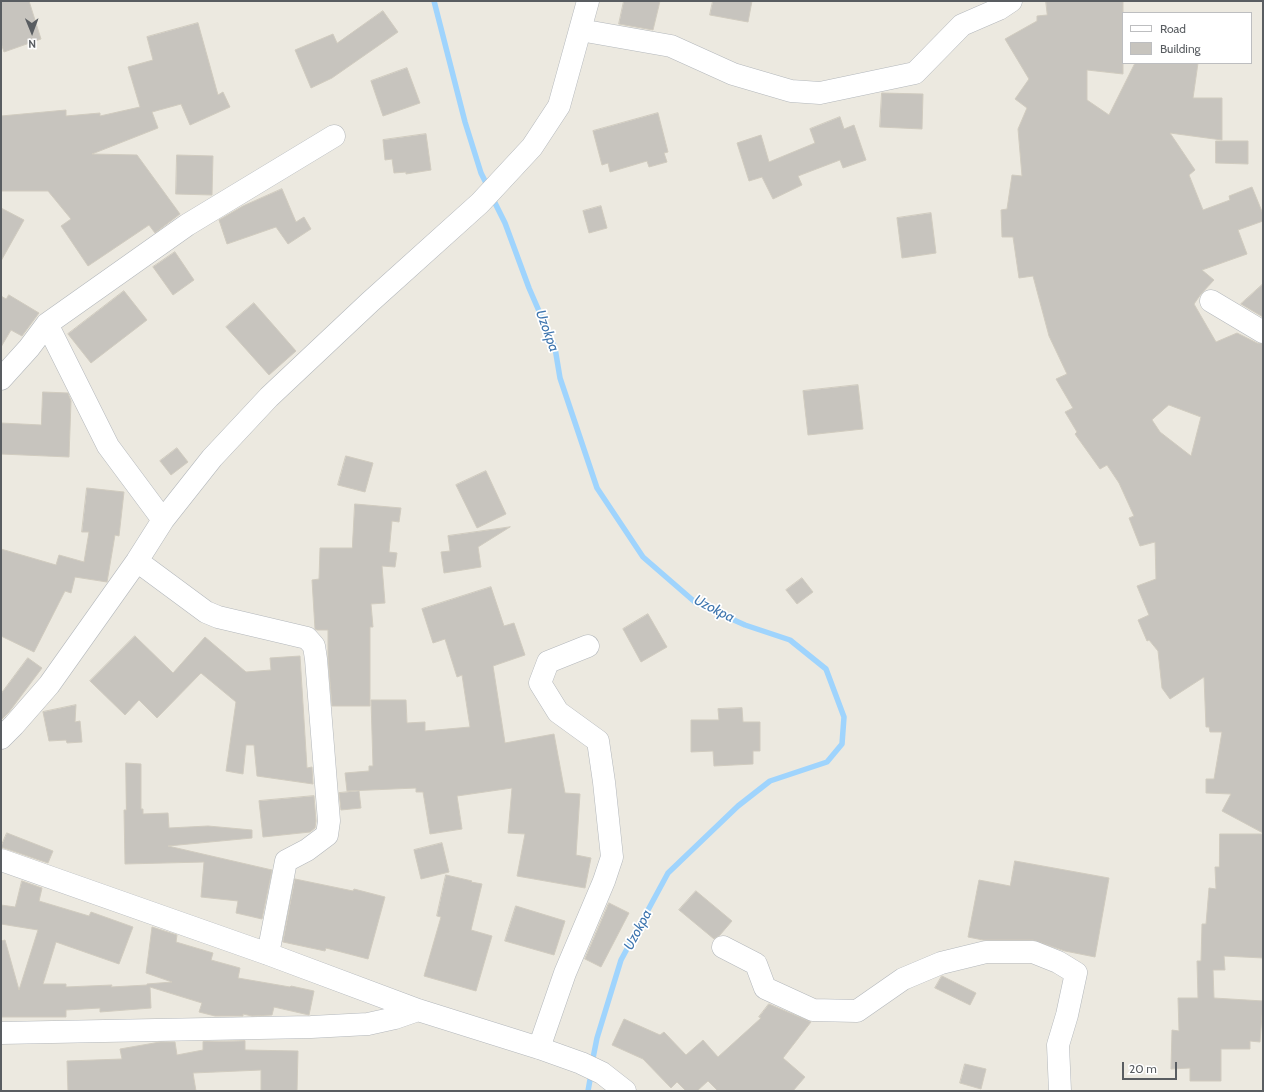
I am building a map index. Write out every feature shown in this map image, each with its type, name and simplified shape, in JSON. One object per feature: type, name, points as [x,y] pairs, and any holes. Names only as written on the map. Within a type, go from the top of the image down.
[{"type":"street","points":[[1,738],[49,685],[137,561],[163,520],[212,458],[269,397],[370,302],[480,202],[532,147],[559,106],[588,1]]},
{"type":"street","points":[[580,30],[671,46],[733,74],[791,91],[820,93],[915,73],[962,25],[999,10],[1011,1]]},
{"type":"street","points":[[1,379],[29,348],[47,324],[187,225],[334,136]]},
{"type":"street","points":[[1211,301],[1263,332]]},
{"type":"street","points":[[47,324],[108,446],[163,520]]},
{"type":"street","points":[[137,561],[206,612],[218,617],[307,638],[314,646],[329,821],[327,835],[306,850],[286,861],[268,954]]},
{"type":"street","points":[[539,1048],[565,973],[604,881],[612,857],[598,741],[558,712],[540,683],[548,662],[588,646]]},
{"type":"street","points":[[1,860],[268,954],[418,1010],[539,1048],[581,1063],[602,1073],[625,1091]]},
{"type":"street","points":[[723,946],[756,964],[765,988],[812,1010],[857,1010],[904,979],[941,963],[986,952],[1033,952],[1058,962],[1076,973],[1067,1015],[1058,1045],[1060,1091]]},
{"type":"street","points":[[1,1032],[311,1027],[368,1024],[395,1018],[418,1010]]},
{"type":"building","points":[[1,1],[29,1],[41,39],[4,52],[1,43]]},
{"type":"building","points":[[624,1],[660,1],[653,30],[619,24]]},
{"type":"building","points":[[713,1],[752,1],[748,22],[710,15]]},
{"type":"building","points":[[1046,1],[1123,1],[1123,74],[1087,70],[1087,100],[1109,115],[1134,64],[1198,64],[1193,98],[1222,98],[1222,140],[1170,133],[1195,170],[1189,175],[1203,210],[1230,200],[1229,196],[1252,187],[1263,214],[1263,221],[1238,230],[1247,254],[1202,270],[1214,280],[1194,304],[1216,342],[1237,333],[1257,343],[1263,344],[1263,833],[1222,811],[1231,794],[1206,793],[1206,779],[1214,779],[1222,732],[1210,732],[1209,727],[1206,727],[1204,677],[1170,699],[1162,688],[1158,651],[1149,640],[1147,641],[1138,620],[1149,615],[1137,586],[1156,579],[1155,542],[1140,546],[1129,518],[1134,516],[1119,483],[1107,465],[1100,469],[1075,434],[1077,432],[1065,412],[1073,408],[1056,379],[1067,374],[1049,336],[1033,276],[1019,278],[1013,237],[1002,237],[1001,210],[1007,209],[1012,175],[1022,176],[1018,129],[1027,108],[1015,99],[1029,79],[1005,39],[1037,21],[1037,16],[1047,15]],"holes":[[[1169,405],[1201,417],[1191,456],[1160,432],[1152,420]]]},
{"type":"building","points":[[383,11],[398,32],[332,78],[311,88],[295,50],[333,34],[337,43]]},
{"type":"building","points":[[198,23],[218,95],[223,92],[230,107],[190,125],[181,104],[152,112],[158,128],[92,154],[137,155],[180,214],[155,233],[149,225],[88,266],[61,226],[71,219],[48,191],[1,191],[1,116],[66,110],[66,116],[100,113],[100,116],[140,107],[128,67],[153,60],[147,37]]},
{"type":"building","points":[[407,68],[420,103],[383,116],[371,81]]},
{"type":"building","points":[[882,93],[923,94],[922,129],[880,127]]},
{"type":"building","points":[[658,113],[668,152],[664,153],[667,162],[649,167],[647,161],[610,172],[608,163],[602,165],[593,131]]},
{"type":"building","points":[[840,117],[844,129],[854,125],[866,160],[843,168],[840,160],[798,176],[802,185],[773,199],[762,177],[749,181],[737,143],[761,135],[769,162],[815,143],[810,129]]},
{"type":"building","points":[[426,134],[431,170],[406,174],[406,172],[394,173],[392,159],[385,160],[383,140]]},
{"type":"building","points":[[1216,141],[1248,141],[1248,164],[1216,163]]},
{"type":"building","points":[[177,155],[213,156],[212,195],[176,194]]},
{"type":"building","points":[[282,189],[296,222],[304,217],[311,229],[288,244],[276,227],[227,244],[219,220],[243,206]]},
{"type":"building","points":[[601,206],[607,228],[589,233],[583,211]]},
{"type":"building","points":[[1,208],[24,220],[1,261]]},
{"type":"building","points":[[931,213],[936,253],[902,258],[897,218]]},
{"type":"building","points":[[175,252],[194,280],[173,295],[153,267]]},
{"type":"building","points":[[1263,284],[1263,317],[1241,304]]},
{"type":"building","points":[[124,291],[147,320],[91,363],[68,334]]},
{"type":"building","points":[[9,295],[39,313],[22,336],[11,330],[1,347],[1,296],[6,299]]},
{"type":"building","points":[[254,303],[296,351],[269,375],[226,327]]},
{"type":"building","points":[[858,385],[863,429],[808,435],[803,391]]},
{"type":"building","points":[[43,392],[68,393],[71,401],[69,457],[1,454],[1,423],[41,425]]},
{"type":"building","points":[[177,448],[188,462],[171,475],[160,461]]},
{"type":"building","points":[[346,456],[373,463],[365,492],[338,485]]},
{"type":"building","points":[[486,471],[506,514],[477,528],[456,485]]},
{"type":"building","points":[[87,488],[124,492],[119,536],[115,535],[107,582],[75,577],[71,593],[65,591],[34,652],[1,636],[1,549],[56,565],[59,555],[84,562],[89,532],[82,532]]},
{"type":"building","points":[[355,504],[401,508],[399,522],[392,521],[389,552],[397,553],[395,567],[382,566],[385,603],[371,604],[373,627],[370,627],[370,706],[332,706],[328,657],[328,630],[315,629],[312,580],[319,579],[320,548],[352,548]]},
{"type":"building","points":[[510,527],[478,547],[481,567],[444,573],[441,552],[450,551],[448,536]]},
{"type":"building","points":[[802,578],[813,592],[797,604],[786,590]]},
{"type":"building","points":[[491,587],[504,626],[514,623],[525,655],[493,666],[505,743],[554,734],[565,793],[580,794],[576,855],[591,858],[585,888],[517,876],[525,834],[508,833],[512,788],[457,796],[462,829],[430,834],[423,792],[416,792],[416,788],[347,791],[345,773],[369,771],[369,766],[373,766],[371,700],[406,700],[407,723],[425,722],[425,731],[470,727],[462,675],[457,677],[445,639],[433,643],[422,609]]},
{"type":"building","points":[[648,614],[667,647],[641,662],[623,629]]},
{"type":"building","points":[[135,636],[173,673],[205,637],[246,672],[271,670],[270,658],[300,656],[307,768],[312,767],[313,784],[257,776],[254,745],[246,745],[243,774],[226,771],[236,702],[201,673],[157,718],[139,700],[125,715],[90,681]]},
{"type":"building","points":[[28,658],[42,668],[9,712],[1,720],[1,694]]},
{"type":"building","points":[[76,705],[75,722],[80,721],[82,742],[67,743],[66,740],[49,741],[43,712]]},
{"type":"building","points":[[742,708],[743,722],[760,722],[760,751],[753,751],[753,764],[714,766],[713,751],[691,752],[691,720],[719,720],[718,709]]},
{"type":"building","points":[[126,763],[141,764],[141,809],[143,809],[143,814],[168,813],[169,828],[208,826],[252,830],[252,838],[168,846],[272,870],[262,919],[236,913],[238,901],[201,897],[204,862],[125,864],[124,810],[126,810]]},
{"type":"building","points":[[359,791],[361,808],[341,810],[339,793]]},
{"type":"building","points":[[314,796],[316,821],[315,828],[310,832],[263,837],[259,801]]},
{"type":"building","points":[[7,833],[53,851],[48,863],[1,847]]},
{"type":"building","points":[[1220,834],[1263,834],[1263,958],[1224,956],[1225,970],[1213,970],[1214,998],[1263,1001],[1260,1042],[1250,1041],[1250,1049],[1221,1049],[1221,1081],[1190,1081],[1190,1068],[1171,1069],[1172,1030],[1179,1031],[1178,998],[1198,998],[1197,961],[1201,961],[1202,924],[1206,924],[1209,888],[1216,889],[1215,867],[1219,867]]},
{"type":"building","points":[[442,843],[449,872],[421,879],[414,850]]},
{"type":"building","points":[[1015,861],[1109,878],[1095,957],[1065,951],[1033,940],[983,940],[968,937],[979,880],[1010,886]]},
{"type":"building","points":[[446,875],[482,884],[471,930],[492,936],[476,991],[424,976],[441,917],[437,916]]},
{"type":"building","points":[[295,879],[353,891],[354,889],[385,897],[368,959],[326,948],[325,951],[283,942]]},
{"type":"building","points":[[22,881],[42,888],[39,901],[89,916],[91,912],[133,927],[119,964],[56,942],[43,984],[66,984],[66,987],[112,985],[111,987],[172,982],[146,973],[152,927],[177,935],[176,942],[213,953],[211,960],[240,968],[238,978],[314,991],[309,1015],[274,1007],[272,1015],[252,1016],[243,1014],[243,1016],[215,1016],[199,1012],[202,1003],[150,987],[151,1008],[100,1012],[100,1008],[66,1010],[66,1017],[1,1017],[1,941],[5,940],[19,990],[38,930],[1,924],[1,905],[15,907]]},
{"type":"building","points":[[696,891],[732,921],[720,935],[714,939],[679,910]]},
{"type":"building","points":[[609,903],[629,913],[601,967],[585,959]]},
{"type":"building","points":[[516,906],[565,921],[554,955],[505,941]]},
{"type":"building","points":[[942,976],[976,993],[970,1005],[935,988]]},
{"type":"building","points":[[769,1004],[811,1022],[783,1058],[805,1077],[793,1091],[718,1091],[708,1081],[697,1091],[686,1091],[677,1082],[671,1088],[643,1059],[612,1045],[624,1019],[660,1035],[664,1032],[686,1055],[703,1040],[718,1057],[761,1018],[759,1017]]},
{"type":"building","points":[[245,1041],[245,1050],[298,1051],[297,1091],[261,1091],[261,1070],[193,1073],[196,1091],[68,1091],[67,1061],[122,1059],[120,1049],[160,1042],[175,1042],[177,1055],[203,1050],[203,1042]]},
{"type":"building","points":[[965,1064],[986,1069],[981,1089],[960,1083]]},
{"type":"waterway","name":"Uzokpa","points":[[434,1],[465,122],[481,173],[488,187]]},
{"type":"waterway","name":"Uzokpa","points":[[492,197],[505,223],[529,288],[555,348],[560,378],[597,488],[643,557],[696,603],[745,625],[790,640],[826,669],[844,717],[842,744],[827,762],[770,781],[738,806],[668,873],[621,960],[597,1038],[592,1063]]},
{"type":"waterway","name":"Uzokpa","points":[[588,1091],[591,1074]]}]
